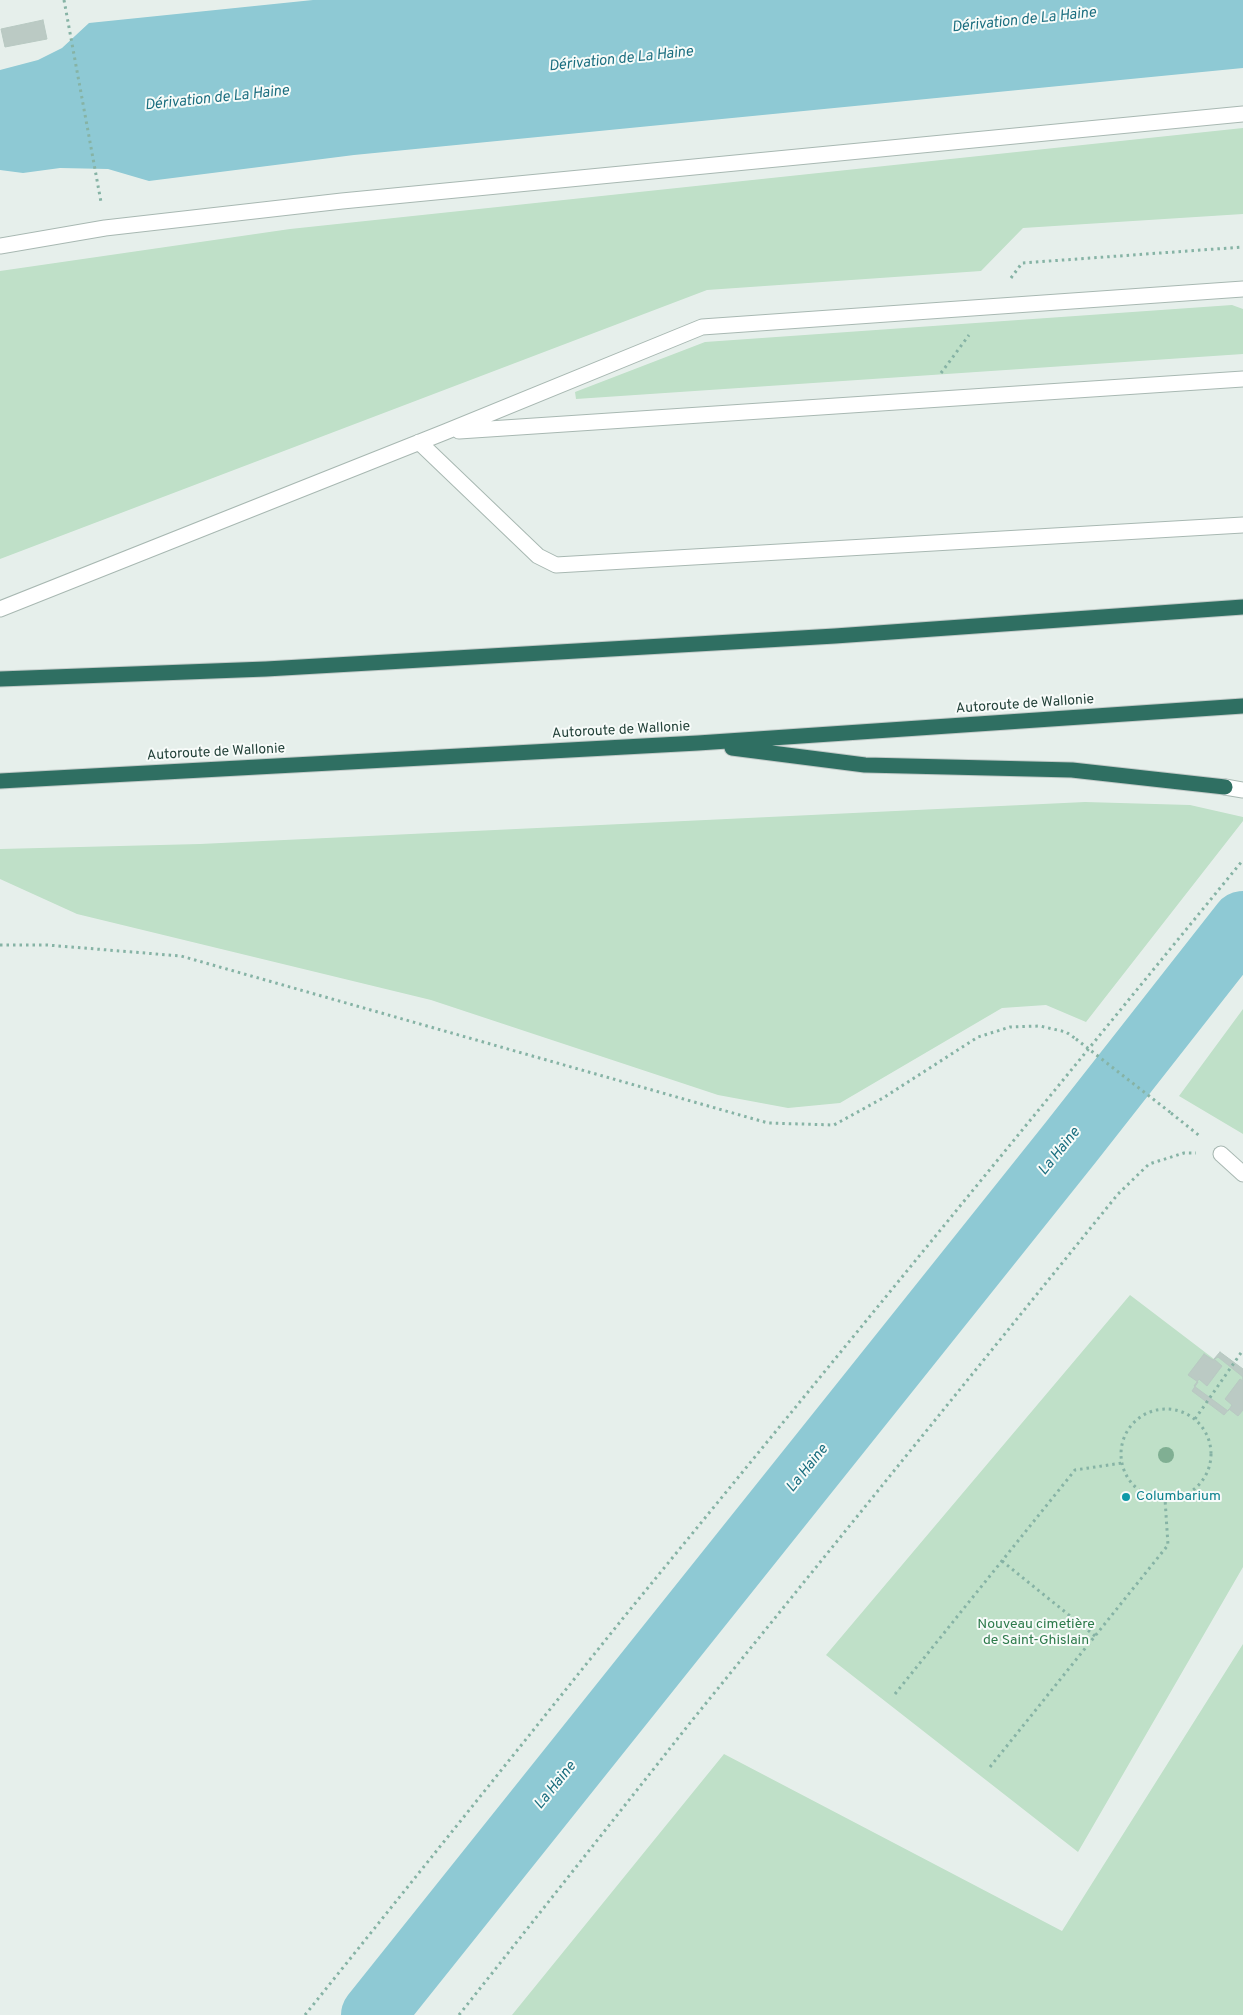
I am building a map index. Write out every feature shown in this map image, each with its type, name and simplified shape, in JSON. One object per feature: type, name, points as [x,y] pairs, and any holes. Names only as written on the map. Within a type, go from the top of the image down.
[{"type":"highway","points":[[0,680],[266,669],[806,638],[1243,607]]},
{"type":"highway","name":"Autoroute de Wallonie","points":[[0,781],[698,743],[1243,706]]},
{"type":"highway","points":[[698,743],[865,765],[1072,770],[1225,787]]},
{"type":"street","points":[[0,246],[105,228],[342,201],[1243,114]]},
{"type":"street","points":[[0,609],[445,432],[702,327],[1243,289]]},
{"type":"street","points":[[445,432],[1243,379]]},
{"type":"street","points":[[419,442],[538,556],[556,565],[1243,525]]},
{"type":"street","points":[[1225,787],[1243,790]]},
{"type":"street","points":[[1221,1154],[1243,1174]]},
{"type":"path","points":[[64,0],[98,182]]},
{"type":"path","points":[[305,2015],[624,1617],[1243,860]]},
{"type":"path","points":[[0,946],[47,945],[181,956],[768,1123],[834,1125],[883,1098],[978,1037],[1010,1026],[1040,1026],[1066,1032],[1076,1039],[1221,1154]]},
{"type":"path","points":[[459,2015],[684,1730],[1118,1194],[1149,1164],[1184,1153],[1221,1154]]},
{"type":"path","points":[[1195,1420],[1243,1350]]},
{"type":"path","points":[[1170,1409],[1183,1412],[1195,1420],[1205,1431],[1210,1446],[1210,1462],[1205,1476],[1194,1488],[1181,1496],[1165,1499],[1150,1496],[1136,1488],[1127,1476],[1122,1463],[1121,1449],[1124,1436],[1132,1424],[1143,1415],[1170,1409]]},
{"type":"path","points":[[895,1694],[1075,1470],[1122,1463]]},
{"type":"path","points":[[990,1767],[1168,1545],[1165,1499]]},
{"type":"path","points":[[1002,1561],[1095,1636]]},
{"type":"green space","points":[[1243,128],[1243,214],[1023,228],[981,271],[707,290],[0,559],[0,271],[290,229]]},
{"type":"green space","points":[[1232,305],[1243,309],[1243,354],[576,399],[575,392],[705,342]]},
{"type":"green space","points":[[1085,802],[1190,805],[1243,817],[1243,821],[1086,1022],[1046,1005],[1002,1008],[840,1103],[788,1108],[718,1095],[431,1000],[77,914],[0,879],[0,849],[200,844]]},
{"type":"green space","points":[[1243,1009],[1243,1134],[1179,1096]]},
{"type":"green space","name":"Nouveau cimetière de Saint-Ghislain","points":[[1130,1295],[1214,1359],[1220,1352],[1243,1369],[1243,1567],[1078,1852],[826,1655]]},
{"type":"green space","points":[[1243,1644],[1243,2015],[512,2015],[724,1754],[1062,1931]]},
{"type":"water","name":"Dérivation de La Haine","points":[[313,0],[1243,0],[1243,68],[354,155],[149,181],[108,169],[60,168],[23,173],[0,170],[0,70],[38,60],[62,48],[89,23]]},
{"type":"building","points":[[43,20],[47,39],[5,47],[1,29]]},
{"type":"building","points":[[1220,1352],[1243,1369],[1243,1381],[1240,1379],[1225,1399],[1232,1405],[1228,1411],[1194,1386],[1199,1379],[1207,1386],[1222,1366],[1214,1359]]},
{"type":"building","points":[[1204,1354],[1213,1360],[1218,1357],[1243,1377],[1243,1410],[1238,1416],[1229,1409],[1224,1415],[1192,1391],[1198,1382],[1188,1375]]},
{"type":"waterway","name":"La Haine","points":[[373,2015],[1071,1142],[1243,923]]},
{"type":"place","name":"Columbarium","points":[[1126,1497]]}]
